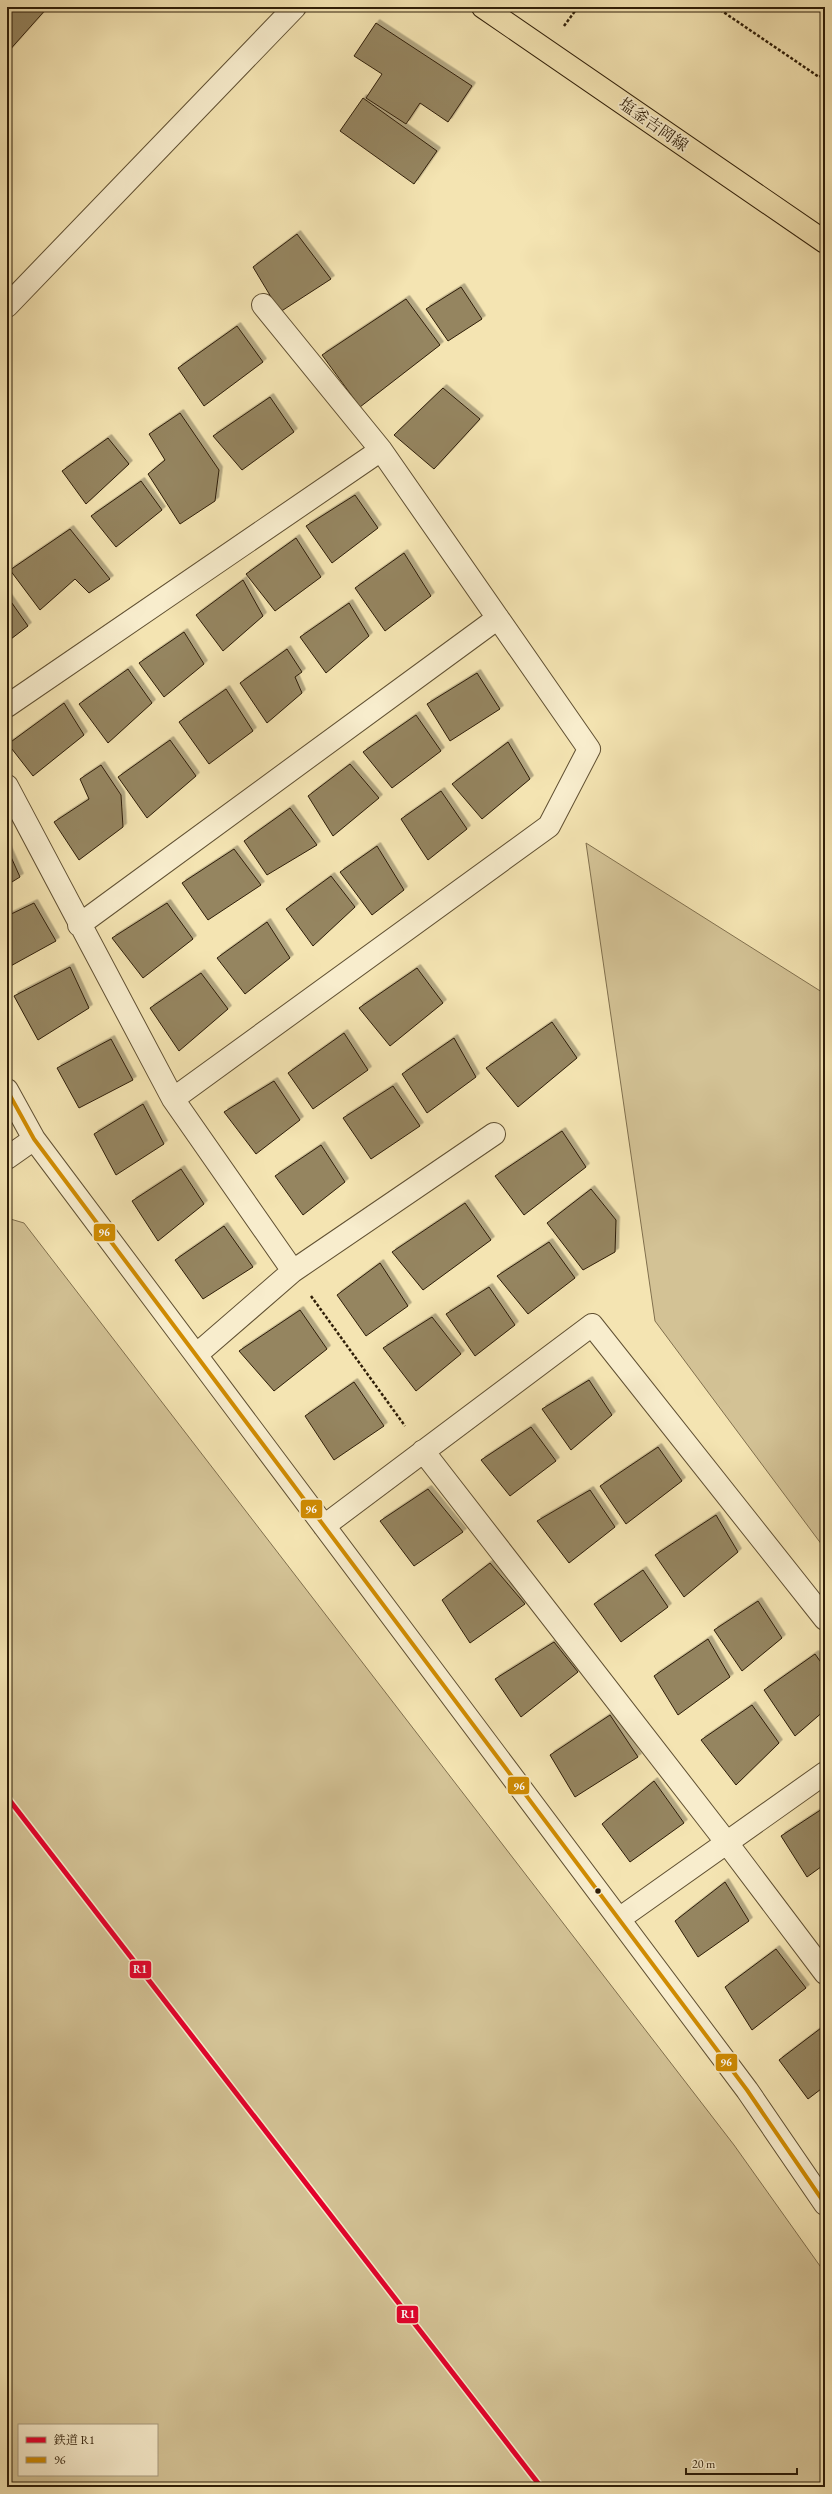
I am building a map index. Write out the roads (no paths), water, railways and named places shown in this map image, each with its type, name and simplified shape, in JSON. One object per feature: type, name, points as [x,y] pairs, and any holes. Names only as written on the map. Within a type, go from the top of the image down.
[{"type":"main road","name":"塩釜吉岡線","points":[[483,7],[825,242]]},
{"type":"street","points":[[7,306],[295,7]]},
{"type":"street","points":[[173,1099],[548,826],[589,749],[381,450],[263,305]]},
{"type":"street","points":[[7,706],[381,450]]},
{"type":"street","points":[[79,925],[498,618]]},
{"type":"street","points":[[7,786],[79,925],[173,1099],[293,1271]]},
{"type":"street","points":[[7,1090],[34,1139],[747,2090],[825,2204]]},
{"type":"street","points":[[196,1355],[293,1271],[494,1134]]},
{"type":"street","points":[[7,1158],[34,1139]]},
{"type":"street","points":[[324,1526],[592,1325],[825,1619]]},
{"type":"street","points":[[423,1451],[727,1843],[825,1973]]},
{"type":"street","points":[[619,1919],[825,1773]]},
{"type":"rail line","name":"R1","points":[[7,1797],[541,2487]]}]
